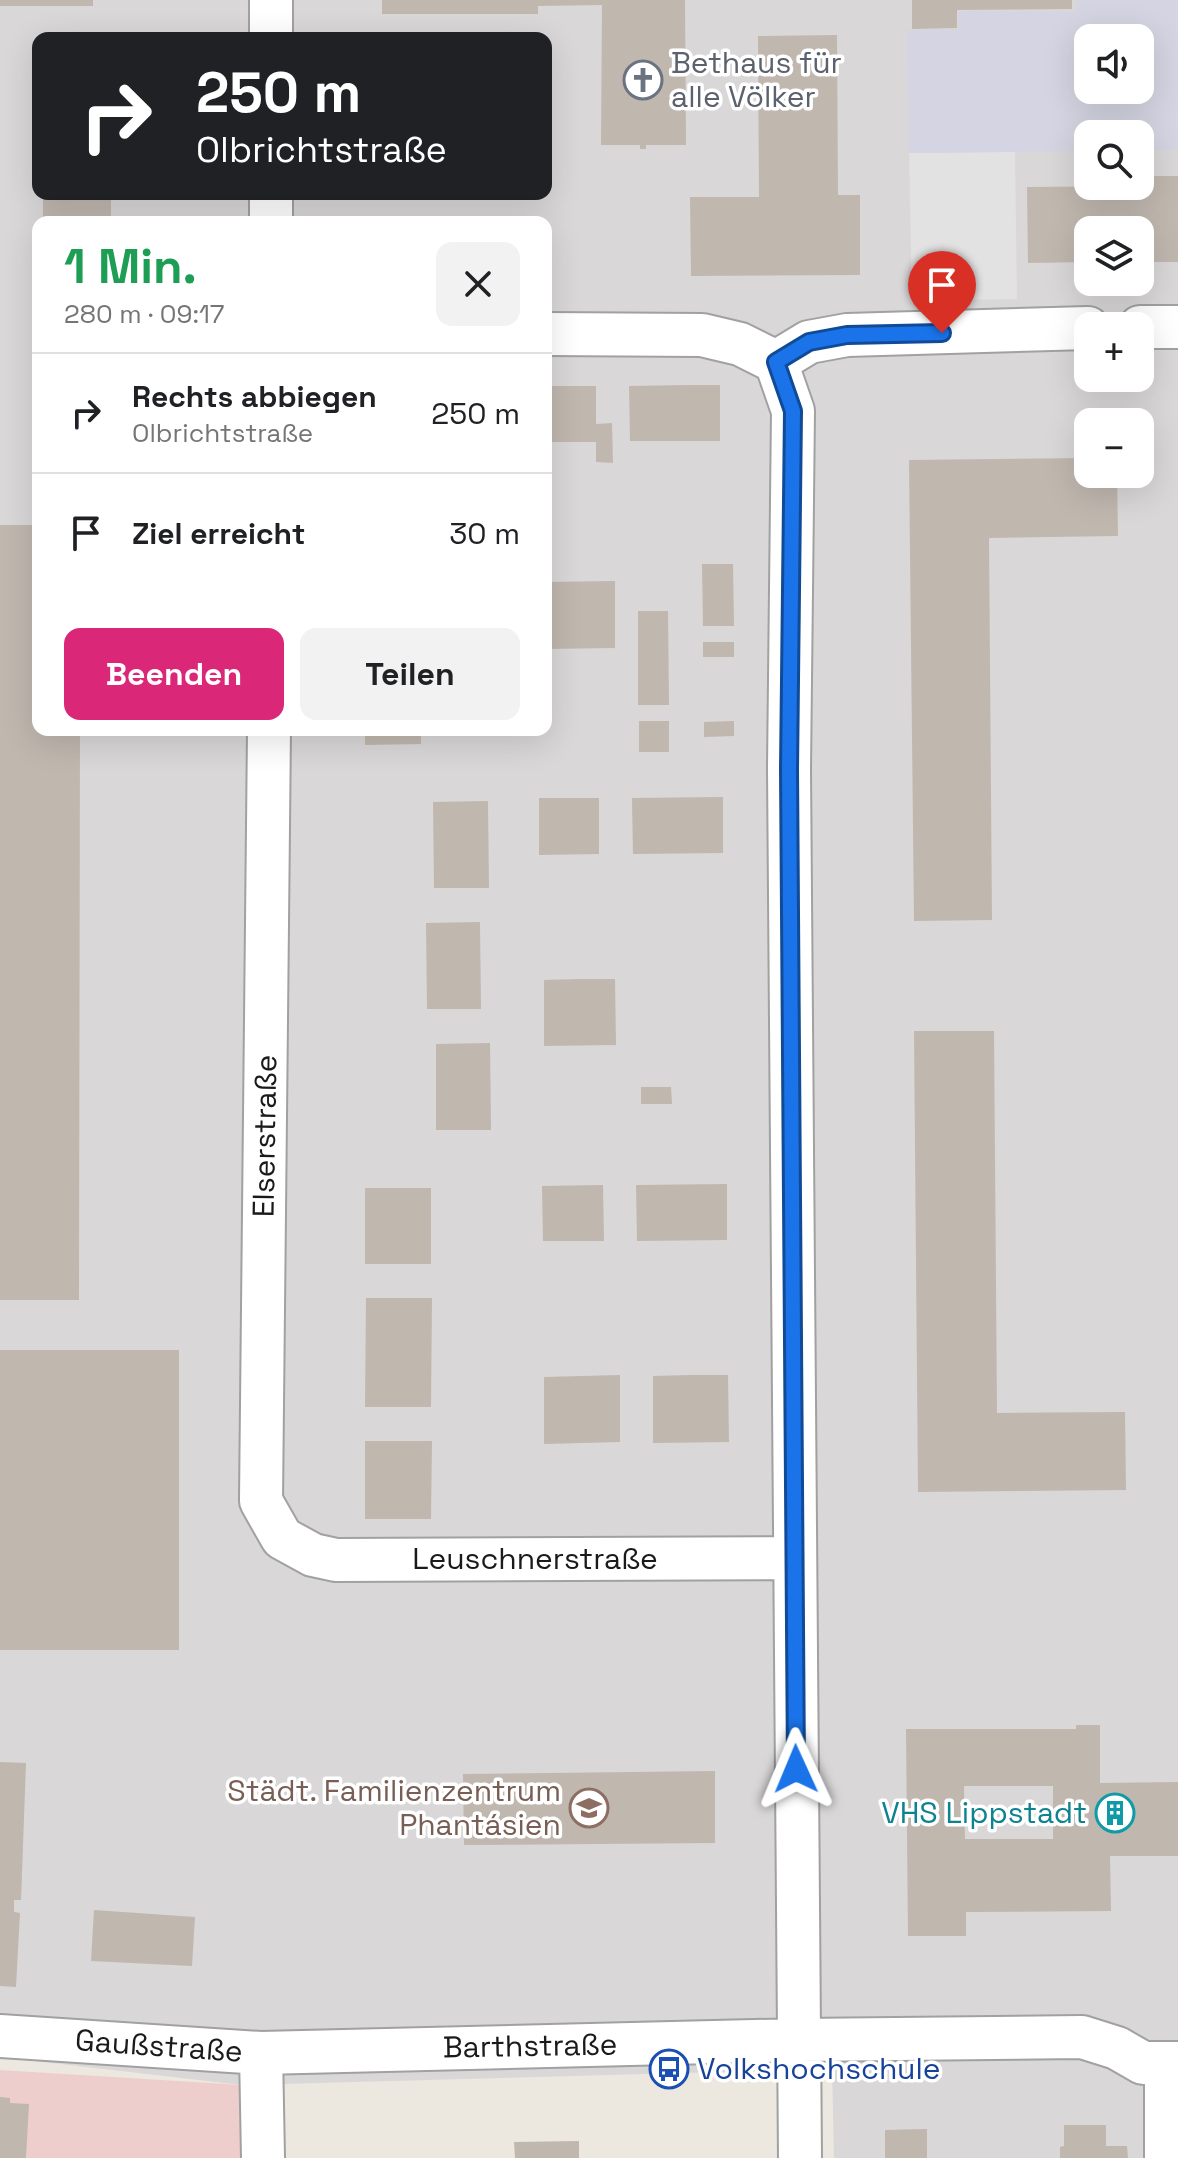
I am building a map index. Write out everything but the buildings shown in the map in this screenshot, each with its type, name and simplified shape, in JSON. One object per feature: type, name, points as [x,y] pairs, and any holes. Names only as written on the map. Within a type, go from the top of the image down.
[{"type":"street","points":[[271,0],[271,32]]},
{"type":"street","points":[[1154,327],[1178,327]]},
{"type":"street","points":[[776,362],[809,342],[847,335],[1074,328]]},
{"type":"street","points":[[552,334],[702,335],[740,344],[776,362],[793,411],[789,769],[800,2158]]},
{"type":"street","name":"Elserstraße","points":[[269,736],[261,1501],[282,1538]]},
{"type":"street","name":"Leuschnerstraße","points":[[282,1538],[313,1555],[336,1560],[794,1558]]},
{"type":"street","name":"Gaußstraße","points":[[0,2036],[261,2053],[263,2158]]},
{"type":"street","name":"Barthstraße","points":[[261,2053],[799,2040],[1082,2037],[1117,2048],[1143,2063],[1172,2064]]},
{"type":"street","points":[[1166,2158],[1172,2064]]},
{"type":"shaded area","points":[[0,0],[1178,0],[1178,2158],[834,2158],[832,2069],[242,2085],[0,2057]]},
{"type":"shaded area","points":[[1077,0],[1178,0],[1178,150],[1154,150],[1154,120],[1074,120],[1074,151],[909,153],[907,30],[958,29],[959,11],[1076,12]]},
{"type":"shaded area","points":[[1015,152],[1017,299],[912,301],[909,153]]},
{"type":"shaded area","points":[[0,2070],[242,2085],[241,2158],[0,2158]]},
{"type":"place","name":"Bethaus für alle Völker","points":[[643,80]]},
{"type":"place","name":"Städt. Familienzentrum Phantásien","points":[[589,1808]]},
{"type":"place","name":"VHS Lippstadt","points":[[1115,1813]]},
{"type":"place","name":"Volkshochschule","points":[[669,2069]]},
{"type":"route","points":[[796,1769],[789,769],[793,411],[776,362],[809,342],[847,335],[942,333]]}]
